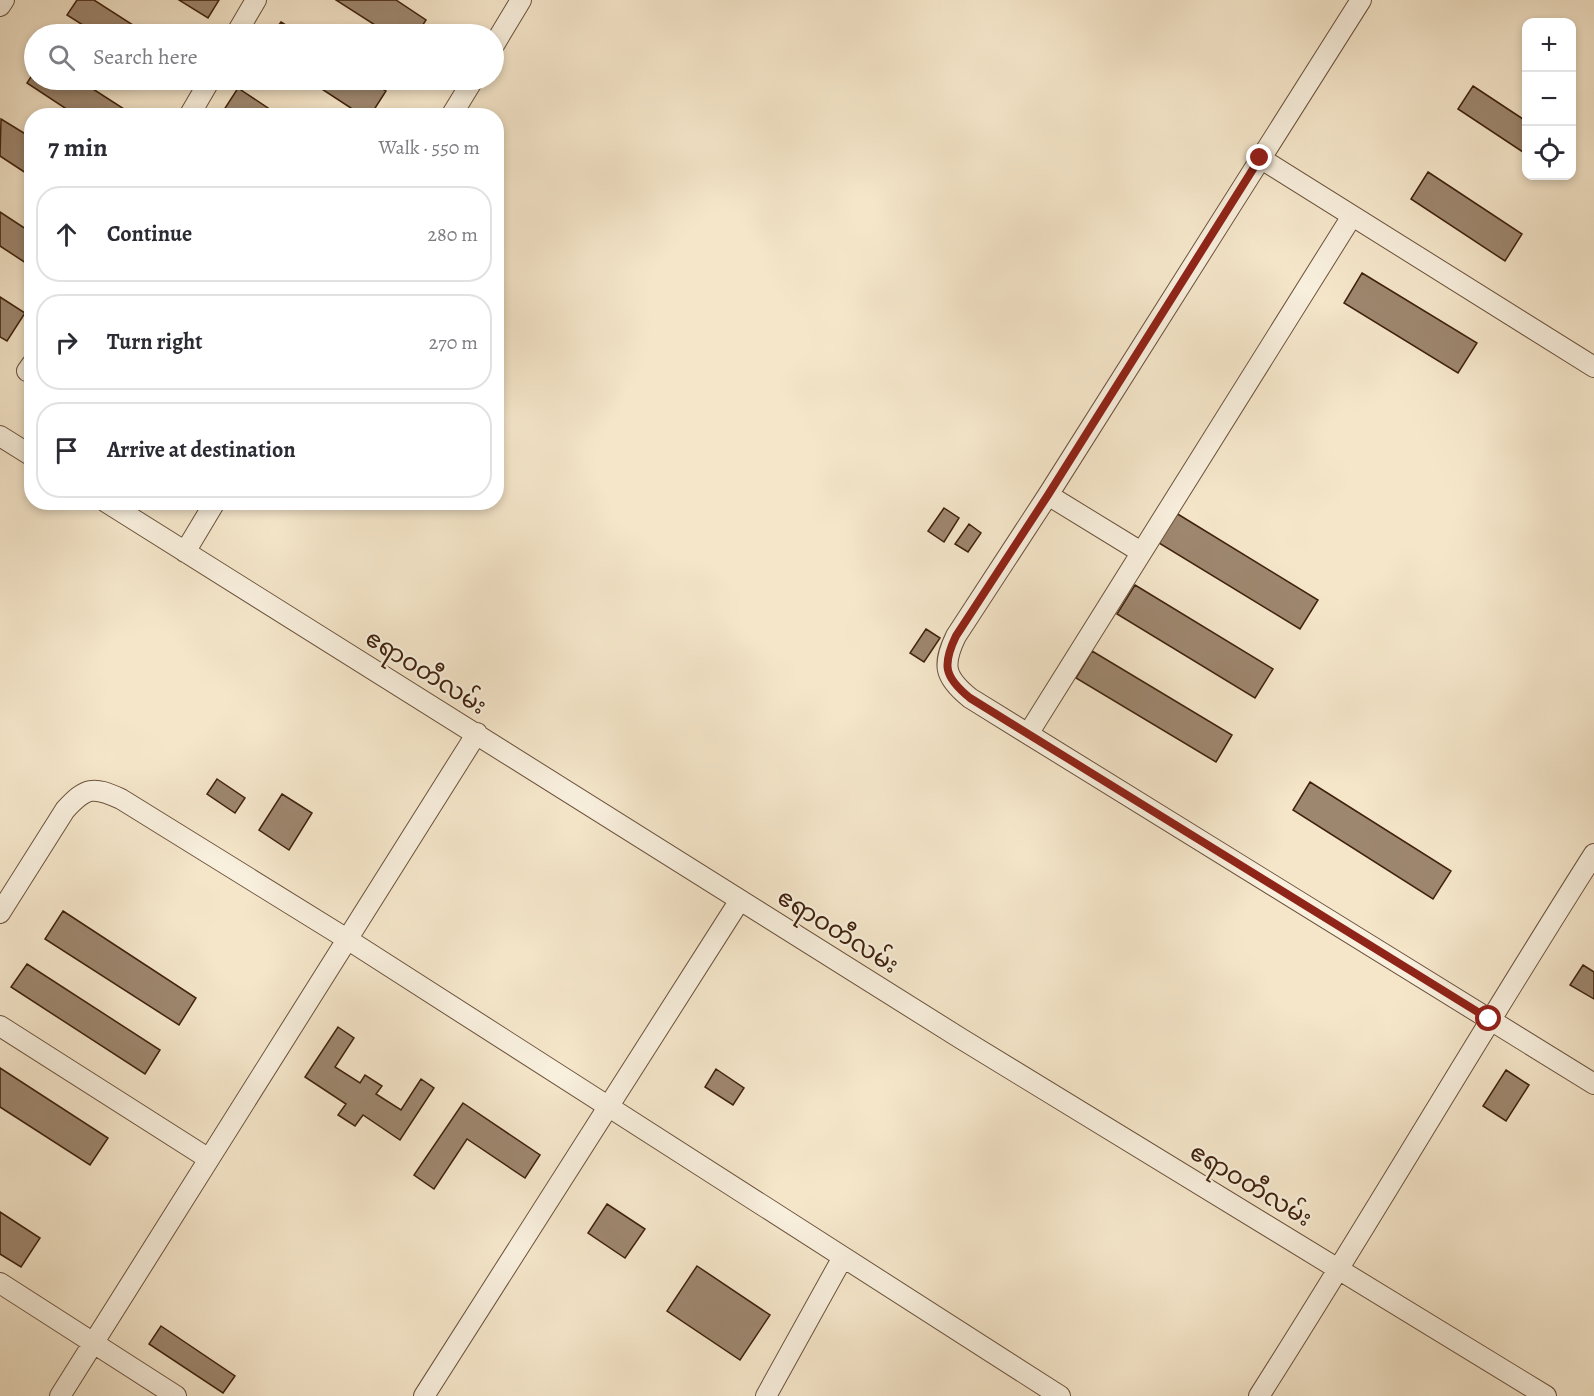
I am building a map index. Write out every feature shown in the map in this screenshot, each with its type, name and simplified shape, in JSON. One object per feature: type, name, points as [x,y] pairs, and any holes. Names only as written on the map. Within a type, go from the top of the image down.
[{"type":"street","points":[[0,6],[4,0]]},
{"type":"street","points":[[242,24],[256,0]]},
{"type":"street","points":[[504,28],[521,0]]},
{"type":"street","points":[[1360,0],[1048,495],[956,636],[946,656],[948,675],[956,687],[1028,734],[1594,1084]]},
{"type":"street","points":[[194,108],[204,90]]},
{"type":"street","points":[[456,108],[467,90]]},
{"type":"street","points":[[1260,158],[1594,368]]},
{"type":"street","points":[[1028,734],[1352,216]]},
{"type":"street","points":[[0,436],[24,451]]},
{"type":"street","points":[[1048,495],[1141,552]]},
{"type":"street","name":"ဧရာဝတီလမ်း","points":[[119,510],[740,900],[1546,1396]]},
{"type":"street","points":[[185,552],[210,510]]},
{"type":"street","points":[[60,1396],[477,733]]},
{"type":"street","points":[[0,913],[65,810],[77,797],[90,790],[102,790],[121,799],[347,939],[1060,1396]]},
{"type":"street","points":[[1259,1396],[1340,1269],[1489,1019],[1594,854]]},
{"type":"street","points":[[424,1396],[740,900]]},
{"type":"street","points":[[0,1026],[209,1159]]},
{"type":"street","points":[[766,1396],[843,1257]]},
{"type":"street","points":[[0,1283],[176,1396]]},
{"type":"building","points":[[77,0],[94,0],[131,24],[81,24],[67,15]]},
{"type":"building","points":[[179,0],[219,0],[208,18]]},
{"type":"building","points":[[336,0],[396,0],[426,20],[423,24],[373,24]]},
{"type":"building","points":[[1473,86],[1522,118],[1522,151],[1458,109]]},
{"type":"building","points":[[38,90],[95,90],[123,108],[65,108]]},
{"type":"building","points":[[237,90],[241,90],[268,108],[225,108]]},
{"type":"building","points":[[323,90],[386,91],[375,108],[351,108]]},
{"type":"building","points":[[1,119],[24,133],[24,172],[0,156]]},
{"type":"building","points":[[1428,172],[1522,234],[1505,261],[1411,199]]},
{"type":"building","points":[[0,212],[24,228],[24,262],[0,246]]},
{"type":"building","points":[[1362,273],[1477,343],[1458,373],[1344,303]]},
{"type":"building","points":[[0,297],[24,315],[7,341],[0,337]]},
{"type":"building","points":[[944,508],[959,518],[944,542],[928,531]]},
{"type":"building","points":[[1176,513],[1318,600],[1300,629],[1159,543]]},
{"type":"building","points":[[969,524],[981,533],[968,552],[955,544]]},
{"type":"building","points":[[1135,585],[1273,669],[1255,698],[1117,614]]},
{"type":"building","points":[[926,629],[940,638],[924,662],[910,653]]},
{"type":"building","points":[[1092,651],[1232,735],[1216,762],[1076,678]]},
{"type":"building","points":[[217,779],[245,798],[235,813],[207,794]]},
{"type":"building","points":[[1310,782],[1451,871],[1433,899],[1293,810]]},
{"type":"building","points":[[282,794],[312,813],[289,850],[259,830]]},
{"type":"building","points":[[63,911],[196,998],[179,1025],[45,939]]},
{"type":"building","points":[[27,964],[160,1050],[145,1074],[11,987]]},
{"type":"building","points":[[1583,965],[1594,972],[1594,999],[1570,985]]},
{"type":"building","points":[[338,1027],[354,1038],[335,1067],[360,1083],[365,1075],[382,1086],[376,1094],[401,1110],[421,1079],[434,1088],[400,1140],[363,1115],[355,1126],[338,1115],[346,1104],[305,1077]]},
{"type":"building","points":[[0,1068],[108,1138],[90,1165],[0,1107]]},
{"type":"building","points":[[716,1069],[744,1088],[733,1105],[705,1087]]},
{"type":"building","points":[[1506,1070],[1529,1085],[1506,1121],[1483,1106]]},
{"type":"building","points":[[463,1103],[540,1155],[525,1178],[467,1139],[434,1189],[414,1175]]},
{"type":"building","points":[[607,1204],[645,1229],[625,1258],[588,1233]]},
{"type":"building","points":[[0,1212],[40,1238],[21,1267],[0,1254]]},
{"type":"building","points":[[697,1266],[770,1315],[740,1360],[667,1311]]},
{"type":"building","points":[[161,1326],[235,1376],[223,1393],[149,1344]]},
{"type":"route","points":[[1260,158],[1048,495],[956,636],[946,656],[948,675],[956,687],[970,698],[1489,1019]]}]
